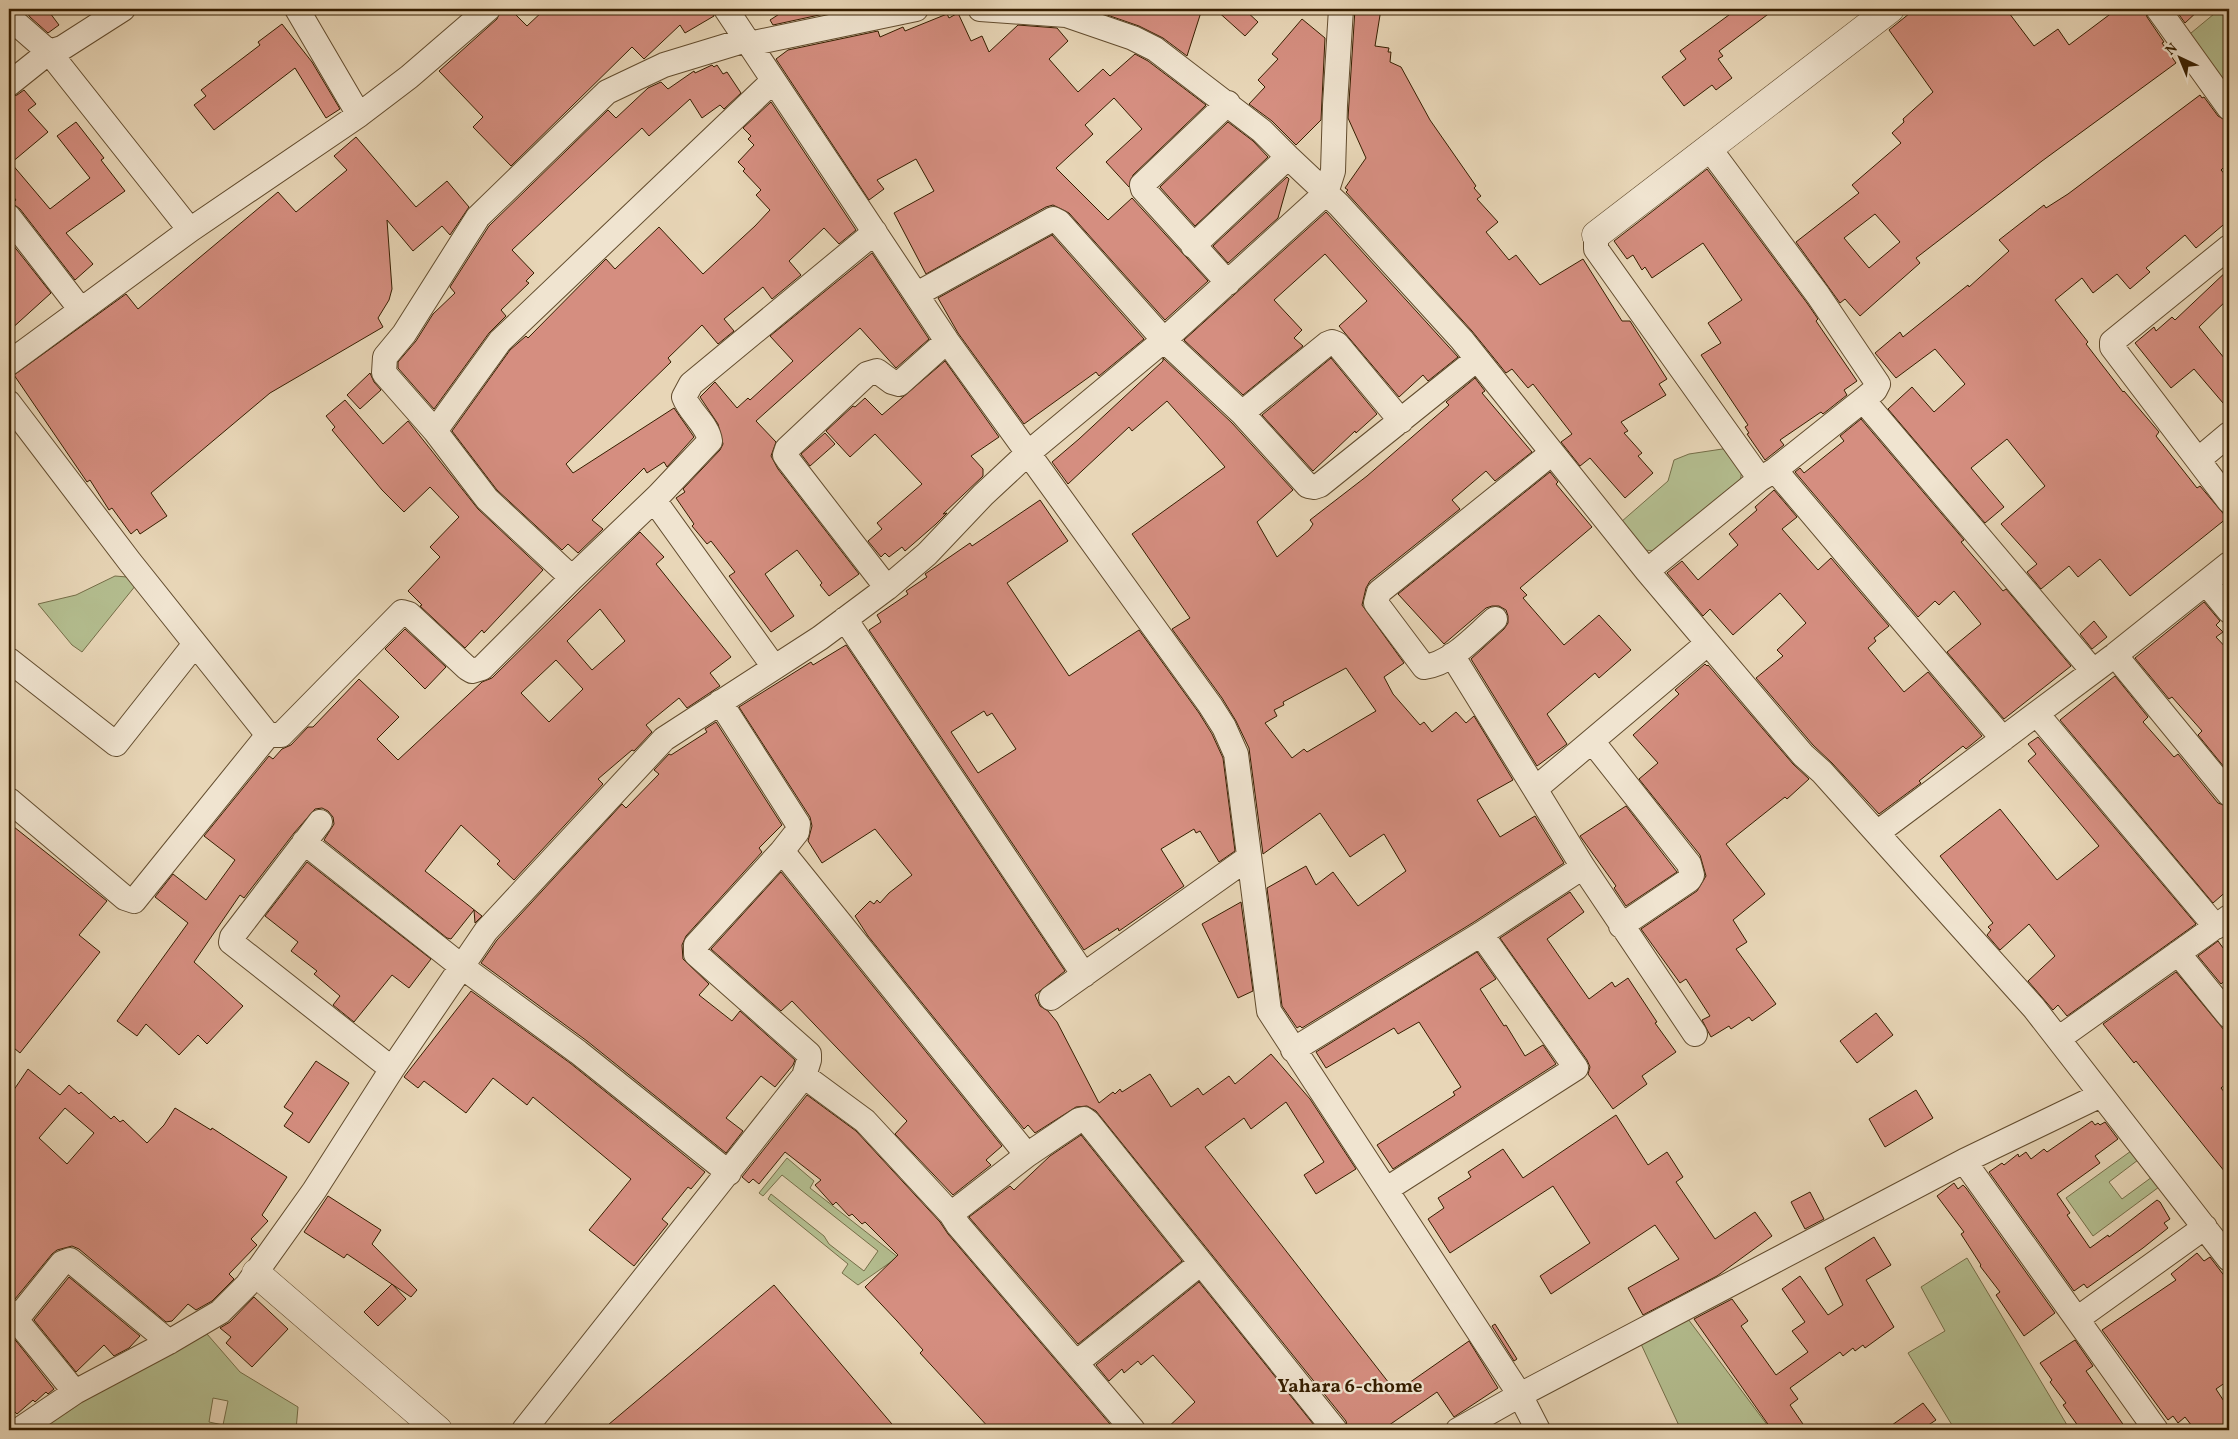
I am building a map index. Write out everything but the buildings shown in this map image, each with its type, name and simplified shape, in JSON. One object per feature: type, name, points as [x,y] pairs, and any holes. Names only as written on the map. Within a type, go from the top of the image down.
[{"type":"street","points":[[9,84],[48,52],[62,48],[123,9]]},
{"type":"street","points":[[297,9],[359,115]]},
{"type":"street","points":[[9,363],[190,230],[359,115],[409,77],[488,9]]},
{"type":"street","points":[[726,9],[947,341],[1027,454],[1184,668],[1224,727],[1236,754],[1267,1007],[1293,1050],[1387,1189],[1520,1395],[1538,1430]]},
{"type":"street","points":[[572,578],[487,499],[435,431],[384,373],[383,364],[385,357],[404,334],[478,217],[607,92],[664,65],[748,42],[916,9]]},
{"type":"street","points":[[980,9],[1066,15],[1133,38],[1155,49],[1228,103],[1262,131],[1326,193],[1432,307],[1477,359],[1647,571],[1803,755],[1822,772],[2027,1001],[2229,1259]]},
{"type":"street","points":[[20,1430],[75,1392],[169,1342],[220,1312],[256,1273],[314,1191],[392,1069],[486,931],[664,739],[845,619],[886,588],[927,554],[983,495],[1027,454],[1164,340],[1326,193],[1333,171],[1334,105],[1342,9]]},
{"type":"street","points":[[1890,9],[1596,235],[1596,249],[1767,474],[2003,739]]},
{"type":"street","points":[[2158,9],[2229,108]]},
{"type":"street","points":[[9,17],[48,52],[190,230]]},
{"type":"street","points":[[435,431],[500,341],[773,81]]},
{"type":"street","points":[[1228,103],[1142,185],[1142,189],[1192,246],[1228,283]]},
{"type":"street","points":[[1647,571],[1767,474],[1863,400],[1875,390],[1878,384],[1818,295],[1709,148]]},
{"type":"street","points":[[1192,246],[1288,157]]},
{"type":"street","points":[[9,217],[81,310]]},
{"type":"street","points":[[917,294],[1053,219],[1059,222],[1164,340],[1242,413],[1308,486],[1314,487],[1320,485],[1477,359]]},
{"type":"street","points":[[268,735],[281,735],[402,612],[409,614],[467,668],[472,671],[482,668],[654,500],[710,441],[709,435],[687,405],[684,397],[686,390],[875,232]]},
{"type":"street","points":[[2229,247],[2112,342],[2112,348],[2229,501]]},
{"type":"street","points":[[886,588],[785,455],[787,449],[867,374],[877,371],[892,382],[899,384],[947,341]]},
{"type":"street","points":[[1242,413],[1327,344],[1332,342],[1337,344],[1401,421]]},
{"type":"street","points":[[1863,400],[2093,672]]},
{"type":"street","points":[[9,403],[195,644],[268,735]]},
{"type":"street","points":[[2198,460],[2229,434]]},
{"type":"street","points":[[1496,619],[1452,655],[1435,666],[1424,667],[1376,603],[1379,592],[1552,453]]},
{"type":"street","points":[[654,500],[774,667]]},
{"type":"street","points":[[1877,833],[2093,672],[2229,564]]},
{"type":"street","points":[[2206,584],[2229,611]]},
{"type":"street","points":[[845,619],[1084,975]]},
{"type":"street","points":[[1535,789],[1708,643]]},
{"type":"street","points":[[9,660],[116,744],[195,644]]},
{"type":"street","points":[[1452,655],[1583,867],[1695,1034]]},
{"type":"street","points":[[2115,655],[2229,794]]},
{"type":"street","points":[[524,1430],[804,1076],[809,1060],[809,1054],[727,983],[696,954],[694,949],[782,851],[797,832],[798,824],[720,702]]},
{"type":"street","points":[[2037,714],[2222,922],[2058,1039]]},
{"type":"street","points":[[9,800],[125,898],[134,900],[268,735]]},
{"type":"street","points":[[1592,741],[1692,870],[1689,880],[1622,926]]},
{"type":"street","points":[[320,822],[232,937],[231,942],[392,1069]]},
{"type":"street","points":[[304,842],[461,966],[578,1052],[729,1173]]},
{"type":"street","points":[[782,851],[1027,1155]]},
{"type":"street","points":[[1051,998],[1248,858]]},
{"type":"street","points":[[1293,1050],[1481,934],[1583,867]]},
{"type":"street","points":[[1387,1189],[1576,1068],[1481,934]]},
{"type":"street","points":[[2178,953],[2229,1016]]},
{"type":"street","points":[[804,1076],[865,1121],[951,1214],[958,1225],[1133,1430]]},
{"type":"street","points":[[1458,1430],[1520,1395],[1964,1160],[2101,1095]]},
{"type":"street","points":[[951,1214],[1027,1155],[1079,1120],[1084,1119],[1335,1430]]},
{"type":"street","points":[[1964,1160],[2156,1430]]},
{"type":"street","points":[[2077,1319],[2205,1227]]},
{"type":"street","points":[[75,1392],[12,1316],[62,1263],[70,1260],[169,1342]]},
{"type":"street","points":[[1076,1363],[1201,1263]]},
{"type":"street","points":[[256,1273],[438,1430]]},
{"type":"green space","points":[[2220,9],[2225,9],[2229,14],[2229,100],[2185,38]]},
{"type":"green space","points":[[1729,448],[1742,469],[1740,483],[1656,551],[1644,550],[1621,522],[1668,481],[1674,460],[1689,454]]},
{"type":"green space","points":[[115,576],[127,577],[136,585],[82,652],[72,645],[38,604],[76,595]]},
{"type":"green space","points":[[2131,1151],[2138,1160],[2109,1182],[2122,1199],[2152,1177],[2159,1187],[2093,1236],[2066,1198]]},
{"type":"green space","points":[[787,1158],[814,1181],[810,1188],[898,1257],[858,1285],[842,1273],[848,1264],[768,1199],[771,1194],[824,1236],[829,1244],[864,1271],[878,1251],[782,1175],[763,1196],[759,1193]]},
{"type":"green space","points":[[1967,1258],[2070,1430],[1955,1430],[1908,1353],[1945,1331],[1921,1287]]},
{"type":"green space","points":[[1688,1319],[1771,1430],[1681,1430],[1641,1344]]},
{"type":"green space","points":[[207,1334],[240,1372],[298,1407],[296,1430],[218,1430],[218,1428],[209,1426],[208,1430],[39,1430],[80,1402]],"holes":[[[213,1398],[228,1401],[223,1425],[209,1422]]]},
{"type":"district","name":"Yahara 6-chome","points":[[1350,1387]]}]
